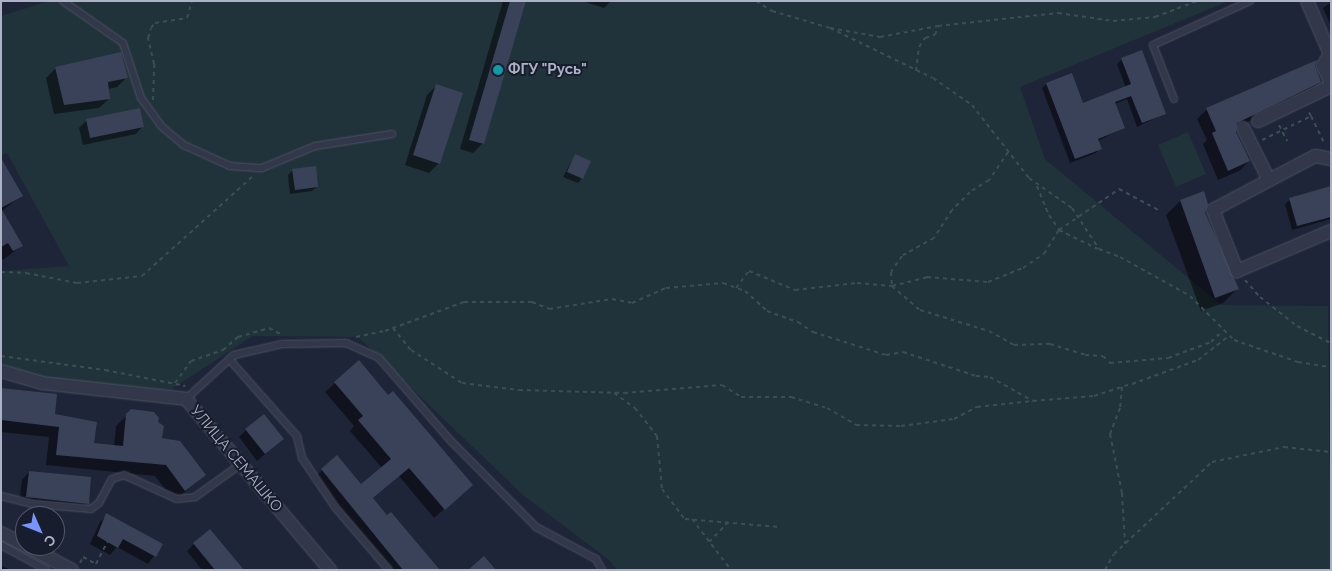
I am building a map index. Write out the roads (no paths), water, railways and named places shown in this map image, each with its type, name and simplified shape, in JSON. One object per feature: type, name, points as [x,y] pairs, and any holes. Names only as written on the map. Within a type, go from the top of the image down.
[{"type":"street","points":[[1258,121],[1331,85],[1323,66],[1330,54],[1307,1]]},
{"type":"street","points":[[1243,128],[1269,180]]},
{"type":"street","points":[[1329,154],[1315,156],[1213,210],[1238,271],[1331,231]]},
{"type":"street","name":"УЛИЦА СЕМАШКО","points":[[1,371],[42,384],[190,395],[240,464],[330,570]]},
{"type":"street","points":[[1,533],[15,540]]},
{"type":"street","points":[[45,556],[72,570]]},
{"type":"lane","points":[[63,1],[123,43],[141,98],[153,115],[184,145],[230,166],[262,168],[315,146],[392,134]]},
{"type":"lane","points":[[1174,99],[1153,45],[1250,1]]},
{"type":"lane","points":[[190,395],[234,355],[282,344],[346,343],[379,358],[451,441],[536,527],[596,559],[602,570]]},
{"type":"lane","points":[[229,359],[296,436],[302,458],[335,508],[389,570]]},
{"type":"lane","points":[[1,496],[34,504],[91,509],[99,503],[112,479],[124,475],[177,499],[195,497],[240,464]]},
{"type":"lane","points":[[1,544],[47,570]]},
{"type":"place","name":"ФГУ \"Русь\"","points":[[498,70]]}]
